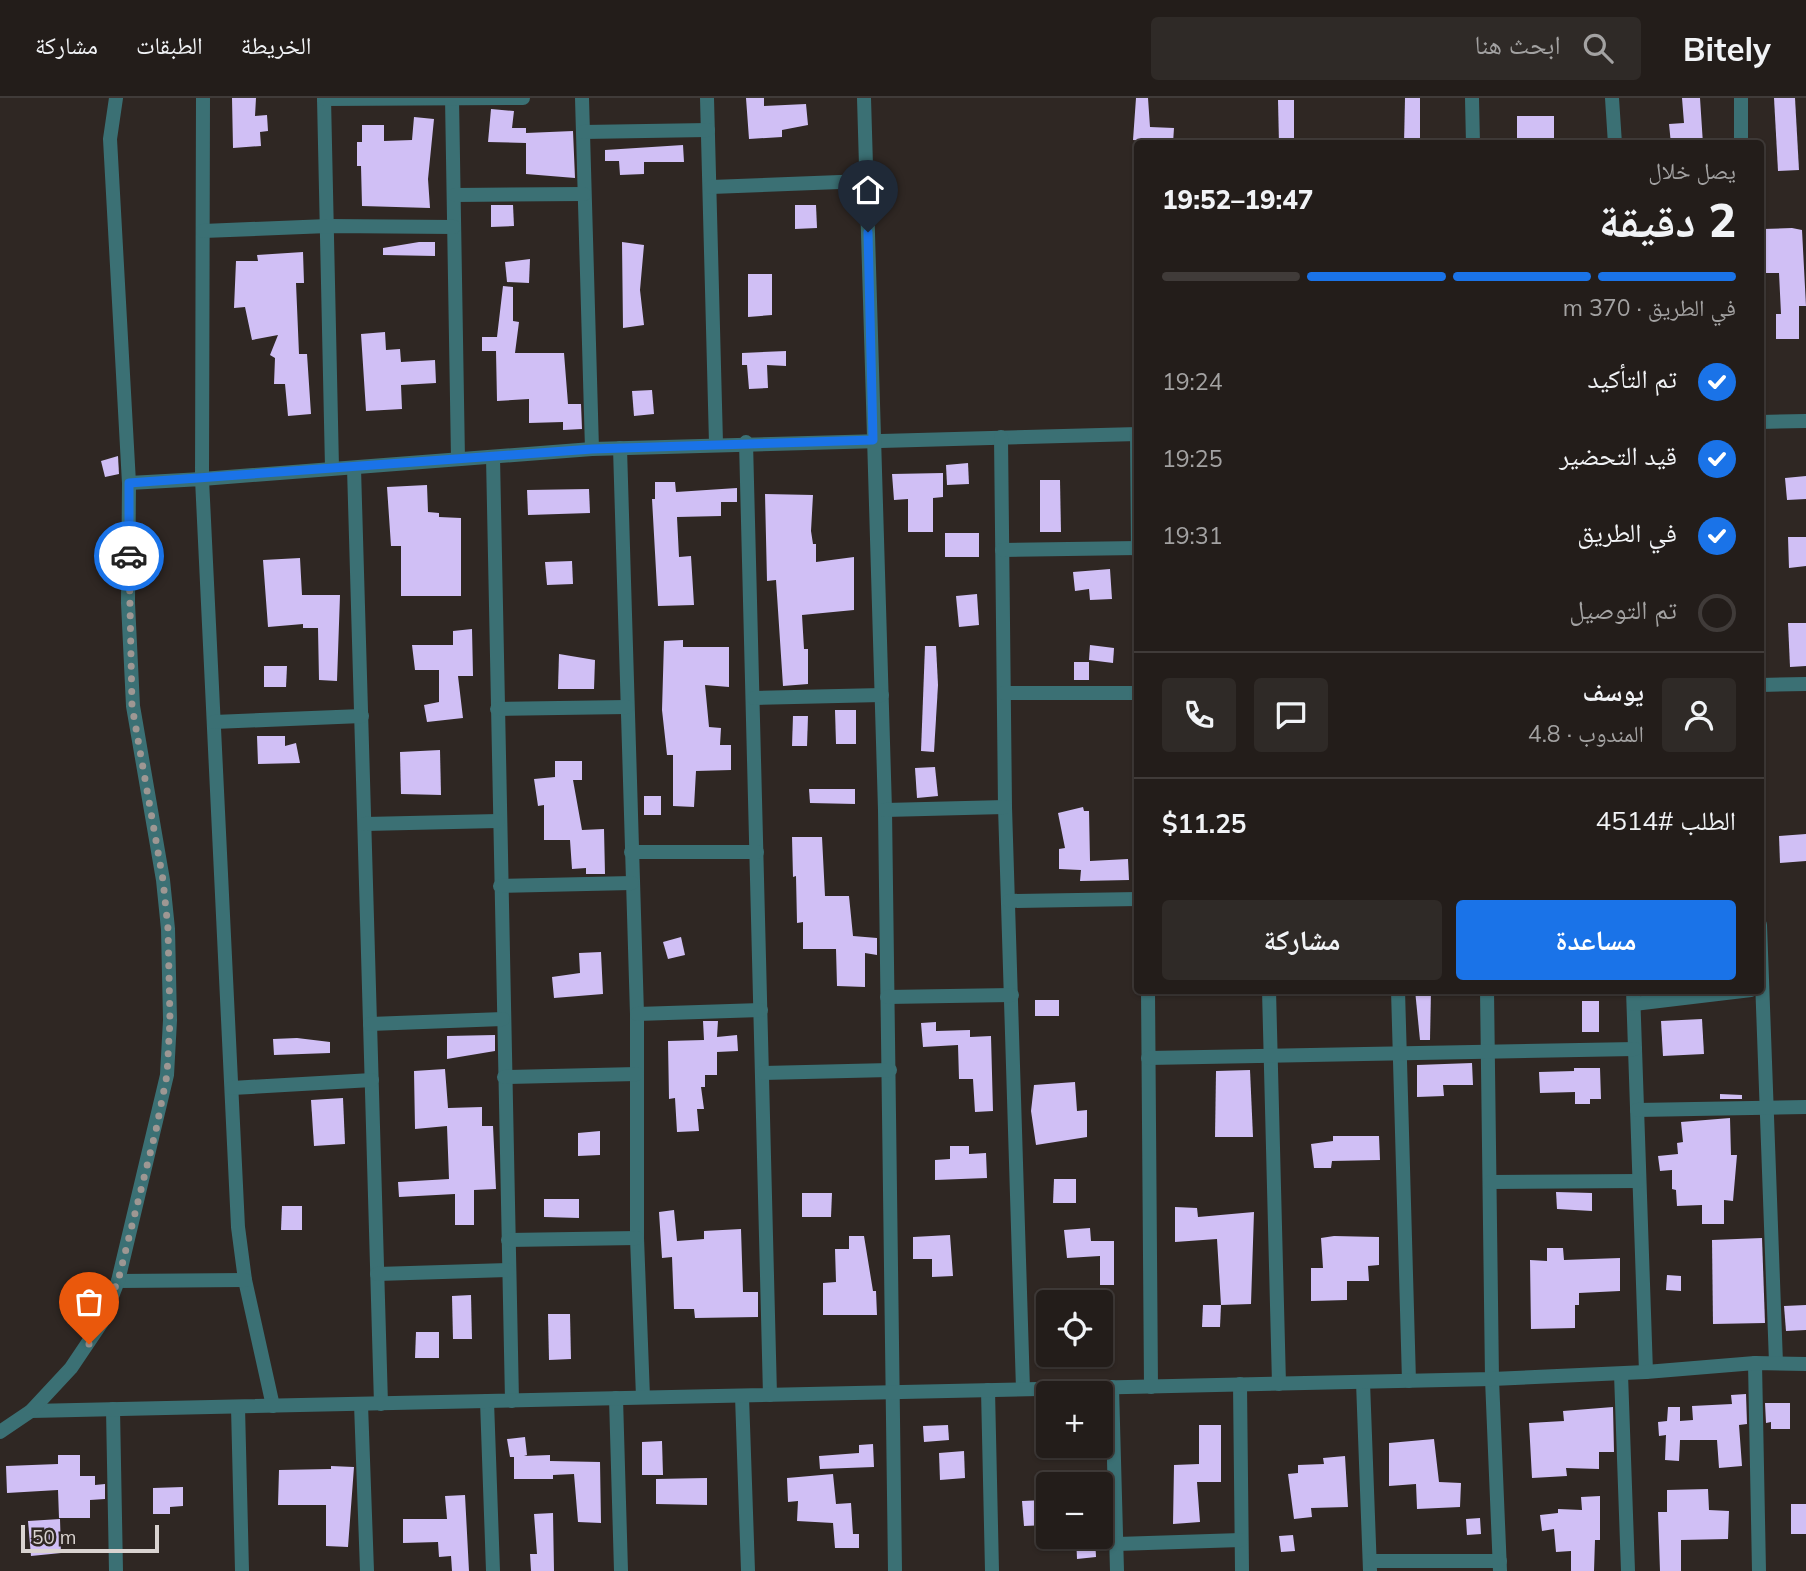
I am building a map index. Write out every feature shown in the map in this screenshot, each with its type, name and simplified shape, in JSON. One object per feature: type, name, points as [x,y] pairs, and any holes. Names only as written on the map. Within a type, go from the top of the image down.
[{"type":"street","points":[[0,1432],[31,1411],[89,1344],[118,1281],[167,1075],[170,1020],[168,929],[163,880],[132,706],[128,603],[129,483],[110,139],[116,98]]},
{"type":"street","points":[[203,98],[202,479],[235,1193],[245,1280],[273,1406]]},
{"type":"street","points":[[452,98],[458,459]]},
{"type":"street","points":[[332,468],[324,99],[523,98]]},
{"type":"street","points":[[582,98],[592,449]]},
{"type":"street","points":[[707,98],[716,443]]},
{"type":"street","points":[[864,98],[885,810],[895,1571]]},
{"type":"street","points":[[1472,98],[1473,140]]},
{"type":"street","points":[[1612,98],[1615,140]]},
{"type":"street","points":[[1741,98],[1741,140]]},
{"type":"street","points":[[583,132],[708,130]]},
{"type":"street","points":[[711,187],[866,181]]},
{"type":"street","points":[[455,195],[584,194]]},
{"type":"street","points":[[203,231],[328,226],[454,227]]},
{"type":"street","points":[[1764,422],[1806,421]]},
{"type":"street","points":[[129,483],[592,449],[746,442],[1134,434]]},
{"type":"street","points":[[1001,437],[1005,807],[1023,1389]]},
{"type":"street","points":[[746,442],[770,1395]]},
{"type":"street","points":[[620,448],[637,1014],[637,1238],[643,1397]]},
{"type":"street","points":[[493,457],[498,821],[512,1401]]},
{"type":"street","points":[[354,468],[381,1404]]},
{"type":"street","points":[[1002,550],[1134,550]]},
{"type":"street","points":[[1764,685],[1806,684]]},
{"type":"street","points":[[1004,692],[1134,693]]},
{"type":"street","points":[[754,698],[882,695]]},
{"type":"street","points":[[497,709],[627,707]]},
{"type":"street","points":[[214,722],[362,716]]},
{"type":"street","points":[[885,810],[1005,807]]},
{"type":"street","points":[[365,824],[498,821]]},
{"type":"street","points":[[631,852],[757,852]]},
{"type":"street","points":[[500,886],[632,883]]},
{"type":"street","points":[[1009,901],[1134,898]]},
{"type":"street","points":[[1149,994],[1151,1387]]},
{"type":"street","points":[[1269,994],[1279,1384]]},
{"type":"street","points":[[1398,994],[1409,1381]]},
{"type":"street","points":[[1363,1382],[1370,1566],[1500,1566],[1492,1379],[1487,994]]},
{"type":"street","points":[[1646,1372],[1634,998],[1696,994]]},
{"type":"street","points":[[1758,994],[1766,1109],[1776,1363]]},
{"type":"street","points":[[887,997],[1012,996]]},
{"type":"street","points":[[637,1014],[761,1010]]},
{"type":"street","points":[[370,1024],[503,1019]]},
{"type":"street","points":[[1148,1058],[1635,1049]]},
{"type":"street","points":[[763,1073],[890,1070]]},
{"type":"street","points":[[504,1077],[637,1074]]},
{"type":"street","points":[[232,1088],[372,1080]]},
{"type":"street","points":[[1637,1110],[1806,1107]]},
{"type":"street","points":[[1490,1182],[1639,1181]]},
{"type":"street","points":[[508,1240],[637,1238]]},
{"type":"street","points":[[377,1274],[508,1270]]},
{"type":"street","points":[[118,1281],[245,1280]]},
{"type":"street","points":[[1113,1387],[1492,1379],[1621,1374],[1755,1363],[1806,1364]]},
{"type":"street","points":[[1755,1363],[1759,1571]]},
{"type":"street","points":[[1621,1374],[1628,1571]]},
{"type":"street","points":[[1240,1384],[1242,1571]]},
{"type":"street","points":[[31,1411],[1036,1389]]},
{"type":"street","points":[[988,1390],[992,1571]]},
{"type":"street","points":[[742,1396],[748,1571]]},
{"type":"street","points":[[616,1398],[621,1571]]},
{"type":"street","points":[[487,1402],[493,1571]]},
{"type":"street","points":[[361,1404],[367,1571]]},
{"type":"street","points":[[238,1407],[242,1571]]},
{"type":"street","points":[[113,1409],[116,1571]]},
{"type":"street","points":[[1113,1418],[1117,1571]]},
{"type":"street","points":[[1117,1544],[1241,1540]]},
{"type":"building","points":[[232,98],[256,98],[255,116],[267,115],[268,131],[260,132],[261,146],[233,148]]},
{"type":"building","points":[[746,98],[764,98],[764,106],[806,104],[808,125],[782,130],[782,137],[749,139]]},
{"type":"building","points":[[1136,98],[1148,98],[1150,127],[1174,128],[1173,140],[1133,140]]},
{"type":"building","points":[[1405,98],[1420,98],[1420,140],[1404,140]]},
{"type":"building","points":[[1682,98],[1700,98],[1703,140],[1671,140],[1669,124],[1684,123]]},
{"type":"building","points":[[1774,98],[1795,98],[1799,170],[1778,171]]},
{"type":"building","points":[[1278,100],[1294,100],[1294,140],[1279,140]]},
{"type":"building","points":[[491,109],[514,111],[512,128],[526,128],[526,133],[573,131],[575,178],[526,174],[526,143],[488,142]]},
{"type":"building","points":[[1517,116],[1554,116],[1554,140],[1517,140]]},
{"type":"building","points":[[414,117],[434,119],[428,179],[430,208],[362,206],[361,166],[357,166],[357,142],[362,142],[362,125],[384,125],[384,141],[412,140]]},
{"type":"building","points":[[683,145],[684,162],[644,162],[644,174],[620,175],[619,161],[605,161],[605,150]]},
{"type":"building","points":[[491,205],[513,205],[514,226],[491,227]]},
{"type":"building","points":[[795,205],[816,205],[817,228],[795,229]]},
{"type":"building","points":[[1764,229],[1802,230],[1806,306],[1799,306],[1799,339],[1776,339],[1776,314],[1781,314],[1779,273],[1764,273]]},
{"type":"building","points":[[435,242],[435,256],[383,255],[383,248]]},
{"type":"building","points":[[622,242],[644,245],[640,290],[644,325],[623,328]]},
{"type":"building","points":[[303,252],[304,283],[296,283],[299,354],[307,354],[311,414],[288,416],[285,384],[274,384],[275,358],[270,355],[278,335],[252,340],[245,307],[234,308],[236,261],[258,261],[257,255]]},
{"type":"building","points":[[530,259],[529,283],[507,282],[505,262]]},
{"type":"building","points":[[748,274],[772,274],[772,315],[748,317]]},
{"type":"building","points":[[503,286],[513,287],[513,321],[519,322],[515,353],[564,353],[568,404],[581,404],[582,429],[563,430],[563,422],[529,423],[529,399],[497,401],[496,351],[482,351],[482,337],[497,337]]},
{"type":"building","points":[[385,332],[386,350],[400,349],[401,362],[435,360],[436,383],[401,385],[402,409],[366,411],[361,334]]},
{"type":"building","points":[[786,351],[786,366],[767,365],[768,388],[749,389],[747,365],[742,365],[742,353]]},
{"type":"building","points":[[652,390],[654,414],[634,416],[632,391]]},
{"type":"building","points":[[118,456],[119,474],[105,477],[101,461]]},
{"type":"building","points":[[968,463],[969,484],[947,485],[946,465]]},
{"type":"building","points":[[943,473],[943,497],[933,498],[933,532],[908,532],[908,499],[894,500],[892,474]]},
{"type":"building","points":[[1806,476],[1806,499],[1787,500],[1785,478]]},
{"type":"building","points":[[1040,480],[1060,480],[1061,532],[1040,532]]},
{"type":"building","points":[[655,482],[675,482],[676,492],[737,488],[737,502],[721,502],[721,516],[677,517],[679,557],[691,556],[694,605],[658,606],[652,499],[655,499]]},
{"type":"building","points":[[427,485],[428,512],[439,513],[439,517],[461,518],[461,596],[401,596],[401,546],[391,546],[387,487]]},
{"type":"building","points":[[589,489],[590,513],[528,515],[527,490]]},
{"type":"building","points":[[765,494],[813,495],[811,531],[813,544],[816,544],[816,562],[854,557],[854,610],[802,615],[804,649],[808,649],[808,684],[783,686],[776,580],[767,581]]},
{"type":"building","points":[[945,533],[979,533],[979,557],[945,557]]},
{"type":"building","points":[[1788,537],[1806,537],[1806,566],[1789,568]]},
{"type":"building","points":[[300,558],[302,595],[340,595],[337,681],[319,680],[318,628],[303,628],[303,624],[268,627],[263,560]]},
{"type":"building","points":[[572,561],[573,584],[547,585],[545,562]]},
{"type":"building","points":[[1110,569],[1112,599],[1090,600],[1089,589],[1075,591],[1073,572]]},
{"type":"building","points":[[977,594],[979,625],[959,627],[956,596]]},
{"type":"building","points":[[1788,623],[1806,623],[1806,666],[1790,667]]},
{"type":"building","points":[[472,629],[473,676],[458,676],[463,718],[427,722],[424,705],[439,702],[439,670],[415,670],[412,645],[453,645],[453,631]]},
{"type":"building","points":[[683,640],[683,647],[729,647],[729,687],[705,685],[709,727],[721,728],[720,745],[731,745],[731,770],[696,771],[694,807],[673,806],[673,755],[667,755],[662,710],[664,641]]},
{"type":"building","points":[[1090,645],[1114,648],[1113,663],[1089,660]]},
{"type":"building","points":[[925,646],[936,646],[938,685],[934,752],[921,751]]},
{"type":"building","points":[[559,654],[595,660],[594,689],[558,689]]},
{"type":"building","points":[[1074,662],[1089,662],[1089,680],[1074,680]]},
{"type":"building","points":[[264,666],[287,666],[286,687],[264,687]]},
{"type":"building","points":[[835,710],[856,710],[856,744],[836,744]]},
{"type":"building","points":[[793,716],[808,716],[807,746],[792,746]]},
{"type":"building","points":[[257,736],[285,736],[285,746],[296,743],[300,763],[258,764]]},
{"type":"building","points":[[440,750],[441,795],[401,794],[400,752]]},
{"type":"building","points":[[555,761],[582,761],[582,780],[573,780],[582,830],[604,829],[605,874],[586,874],[586,868],[572,869],[570,840],[544,840],[544,805],[538,806],[534,779],[555,777]]},
{"type":"building","points":[[935,767],[938,796],[917,798],[915,768]]},
{"type":"building","points":[[809,789],[855,789],[855,804],[810,803]]},
{"type":"building","points":[[644,796],[661,796],[661,815],[644,815]]},
{"type":"building","points":[[1083,807],[1084,811],[1089,811],[1090,861],[1128,859],[1129,880],[1080,881],[1081,870],[1059,869],[1059,849],[1065,848],[1058,813]]},
{"type":"building","points":[[1806,834],[1806,861],[1780,863],[1779,836]]},
{"type":"building","points":[[792,837],[822,837],[825,896],[849,896],[853,936],[877,938],[877,955],[865,953],[865,987],[837,986],[836,949],[803,949],[803,922],[797,923]]},
{"type":"building","points":[[681,937],[685,955],[668,959],[663,942]]},
{"type":"building","points":[[601,952],[603,994],[554,998],[552,977],[580,973],[579,953]]},
{"type":"building","points":[[1415,994],[1431,994],[1430,1040],[1420,1040]]},
{"type":"building","points":[[1035,1000],[1059,1000],[1059,1016],[1035,1016]]},
{"type":"building","points":[[1582,1001],[1599,1001],[1599,1032],[1582,1032]]},
{"type":"building","points":[[1702,1019],[1704,1054],[1663,1056],[1661,1021]]},
{"type":"building","points":[[703,1021],[718,1021],[717,1037],[737,1035],[738,1051],[717,1052],[717,1075],[705,1075],[705,1087],[701,1087],[704,1109],[697,1109],[699,1131],[677,1132],[675,1098],[669,1099],[668,1041],[704,1040]]},
{"type":"building","points":[[936,1022],[936,1031],[970,1030],[970,1037],[991,1036],[993,1111],[975,1112],[973,1079],[959,1079],[958,1045],[923,1047],[921,1023]]},
{"type":"building","points":[[495,1035],[495,1051],[447,1059],[447,1036]]},
{"type":"building","points":[[297,1038],[330,1042],[330,1053],[274,1055],[273,1039]]},
{"type":"building","points":[[1472,1063],[1473,1085],[1443,1085],[1444,1096],[1417,1097],[1417,1065]]},
{"type":"building","points":[[1574,1068],[1600,1068],[1601,1099],[1590,1099],[1590,1104],[1575,1104],[1575,1092],[1540,1093],[1539,1072],[1574,1071]]},
{"type":"building","points":[[445,1069],[448,1108],[482,1107],[482,1126],[493,1126],[496,1189],[474,1190],[474,1225],[455,1225],[455,1194],[399,1197],[398,1182],[449,1179],[447,1126],[415,1129],[414,1071]]},
{"type":"building","points":[[1250,1070],[1253,1137],[1215,1137],[1216,1071]]},
{"type":"building","points":[[1075,1082],[1077,1111],[1087,1110],[1087,1137],[1036,1145],[1031,1111],[1034,1085]]},
{"type":"building","points":[[1720,1094],[1742,1095],[1742,1099],[1720,1099]]},
{"type":"building","points":[[343,1098],[345,1144],[314,1146],[311,1100]]},
{"type":"building","points":[[1730,1118],[1731,1155],[1737,1155],[1733,1201],[1724,1200],[1724,1224],[1702,1224],[1702,1205],[1677,1206],[1676,1190],[1672,1189],[1672,1170],[1660,1171],[1658,1156],[1678,1154],[1677,1143],[1683,1142],[1681,1122]]},
{"type":"building","points":[[600,1131],[600,1155],[578,1156],[578,1133]]},
{"type":"building","points":[[1333,1136],[1379,1136],[1380,1160],[1332,1161],[1331,1168],[1314,1168],[1311,1144],[1333,1141]]},
{"type":"building","points":[[950,1146],[969,1146],[969,1154],[986,1153],[987,1178],[935,1180],[935,1160],[950,1159]]},
{"type":"building","points":[[1054,1179],[1076,1179],[1076,1203],[1053,1203]]},
{"type":"building","points":[[1556,1192],[1592,1193],[1592,1211],[1557,1209]]},
{"type":"building","points":[[802,1193],[832,1193],[831,1217],[802,1217]]},
{"type":"building","points":[[544,1199],[579,1199],[579,1218],[544,1217]]},
{"type":"building","points":[[282,1206],[302,1206],[302,1230],[281,1230]]},
{"type":"building","points":[[1175,1207],[1197,1208],[1198,1217],[1254,1212],[1251,1304],[1221,1305],[1217,1239],[1175,1242]]},
{"type":"building","points":[[674,1210],[677,1241],[704,1239],[704,1231],[741,1229],[743,1292],[758,1292],[758,1317],[695,1318],[694,1309],[674,1309],[672,1257],[662,1258],[659,1212]]},
{"type":"building","points":[[1090,1228],[1091,1241],[1114,1241],[1114,1285],[1100,1285],[1100,1256],[1067,1258],[1064,1230]]},
{"type":"building","points":[[950,1235],[953,1276],[932,1277],[932,1259],[913,1259],[913,1237]]},
{"type":"building","points":[[849,1236],[864,1236],[873,1291],[876,1291],[877,1315],[823,1315],[823,1283],[836,1282],[835,1249],[849,1249]]},
{"type":"building","points":[[1379,1237],[1379,1265],[1368,1266],[1369,1281],[1347,1281],[1347,1300],[1311,1301],[1311,1268],[1323,1268],[1321,1238]]},
{"type":"building","points":[[1762,1238],[1765,1323],[1713,1324],[1712,1240]]},
{"type":"building","points":[[1547,1248],[1563,1248],[1564,1260],[1620,1258],[1620,1291],[1579,1293],[1579,1305],[1575,1305],[1575,1328],[1531,1329],[1530,1260],[1547,1261]]},
{"type":"building","points":[[1667,1275],[1681,1276],[1681,1291],[1666,1290]]},
{"type":"building","points":[[471,1295],[472,1339],[453,1339],[452,1296]]},
{"type":"building","points":[[1203,1305],[1221,1305],[1220,1327],[1202,1327]]},
{"type":"building","points":[[1806,1305],[1806,1330],[1786,1331],[1784,1306]]},
{"type":"building","points":[[548,1314],[570,1314],[571,1359],[549,1360]]},
{"type":"building","points":[[416,1332],[439,1332],[439,1358],[415,1358]]},
{"type":"building","points":[[1746,1394],[1747,1424],[1739,1425],[1742,1466],[1719,1468],[1717,1440],[1680,1440],[1679,1461],[1665,1460],[1666,1435],[1659,1436],[1658,1422],[1667,1421],[1668,1407],[1680,1407],[1680,1421],[1693,1420],[1692,1406],[1732,1404],[1731,1395]]},
{"type":"building","points":[[1765,1403],[1790,1403],[1790,1429],[1771,1429],[1771,1422],[1766,1423]]},
{"type":"building","points":[[1613,1407],[1614,1452],[1599,1452],[1599,1469],[1566,1468],[1567,1476],[1532,1478],[1529,1423],[1564,1421],[1563,1411]]},
{"type":"building","points":[[948,1425],[949,1440],[924,1442],[923,1426]]},
{"type":"building","points":[[1199,1425],[1221,1425],[1221,1482],[1197,1482],[1200,1522],[1173,1524],[1174,1465],[1199,1464]]},
{"type":"building","points":[[525,1437],[527,1455],[524,1456],[550,1455],[550,1461],[600,1462],[601,1523],[578,1522],[574,1474],[553,1475],[553,1479],[514,1479],[514,1457],[510,1457],[507,1439]]},
{"type":"building","points":[[1434,1439],[1439,1482],[1461,1483],[1460,1507],[1417,1509],[1416,1484],[1389,1486],[1389,1443]]},
{"type":"building","points":[[662,1441],[663,1475],[642,1475],[642,1442]]},
{"type":"building","points":[[873,1444],[874,1467],[820,1469],[819,1456],[859,1453],[859,1445]]},
{"type":"building","points":[[964,1451],[965,1478],[940,1480],[939,1453]]},
{"type":"building","points":[[58,1455],[80,1455],[80,1476],[95,1476],[95,1485],[105,1484],[105,1499],[90,1500],[90,1518],[59,1518],[58,1490],[7,1493],[6,1466],[58,1464]]},
{"type":"building","points":[[1345,1456],[1348,1507],[1311,1508],[1312,1517],[1294,1519],[1288,1474],[1298,1473],[1298,1465],[1324,1464],[1323,1458]]},
{"type":"building","points":[[331,1466],[354,1467],[348,1547],[326,1546],[326,1505],[278,1505],[279,1470],[331,1469]]},
{"type":"building","points":[[833,1474],[836,1504],[851,1503],[853,1534],[859,1534],[859,1548],[835,1548],[833,1523],[797,1521],[798,1501],[788,1502],[787,1478]]},
{"type":"building","points":[[707,1478],[707,1505],[656,1504],[656,1479]]},
{"type":"building","points":[[183,1487],[183,1506],[170,1507],[170,1514],[153,1514],[153,1488]]},
{"type":"building","points":[[1708,1489],[1709,1510],[1729,1511],[1728,1539],[1681,1540],[1681,1571],[1660,1571],[1658,1512],[1667,1512],[1667,1490]]},
{"type":"building","points":[[465,1495],[469,1571],[452,1571],[451,1556],[439,1557],[438,1542],[403,1543],[403,1519],[447,1519],[445,1496]]},
{"type":"building","points":[[1600,1496],[1600,1540],[1595,1540],[1594,1571],[1571,1571],[1571,1551],[1556,1552],[1554,1529],[1542,1531],[1540,1515],[1558,1513],[1558,1509],[1582,1510],[1581,1497]]},
{"type":"building","points":[[1036,1500],[1036,1525],[1024,1526],[1022,1501]]},
{"type":"building","points":[[1791,1504],[1806,1504],[1806,1534],[1791,1534]]},
{"type":"building","points":[[553,1513],[554,1571],[531,1571],[530,1554],[537,1554],[534,1514]]},
{"type":"building","points":[[1480,1518],[1481,1534],[1467,1535],[1466,1519]]},
{"type":"building","points":[[60,1519],[61,1553],[31,1556],[28,1521]]},
{"type":"building","points":[[1293,1535],[1295,1551],[1281,1552],[1279,1536]]},
{"type":"building","points":[[1077,1549],[1096,1549],[1096,1557],[1077,1559]]},
{"type":"way so far","points":[[89,1344],[102,1322],[118,1281],[156,1130],[167,1075],[170,1020],[168,929],[163,880],[132,706],[129,556]]},
{"type":"route","points":[[129,556],[129,483],[592,449],[873,440],[868,232]]}]
